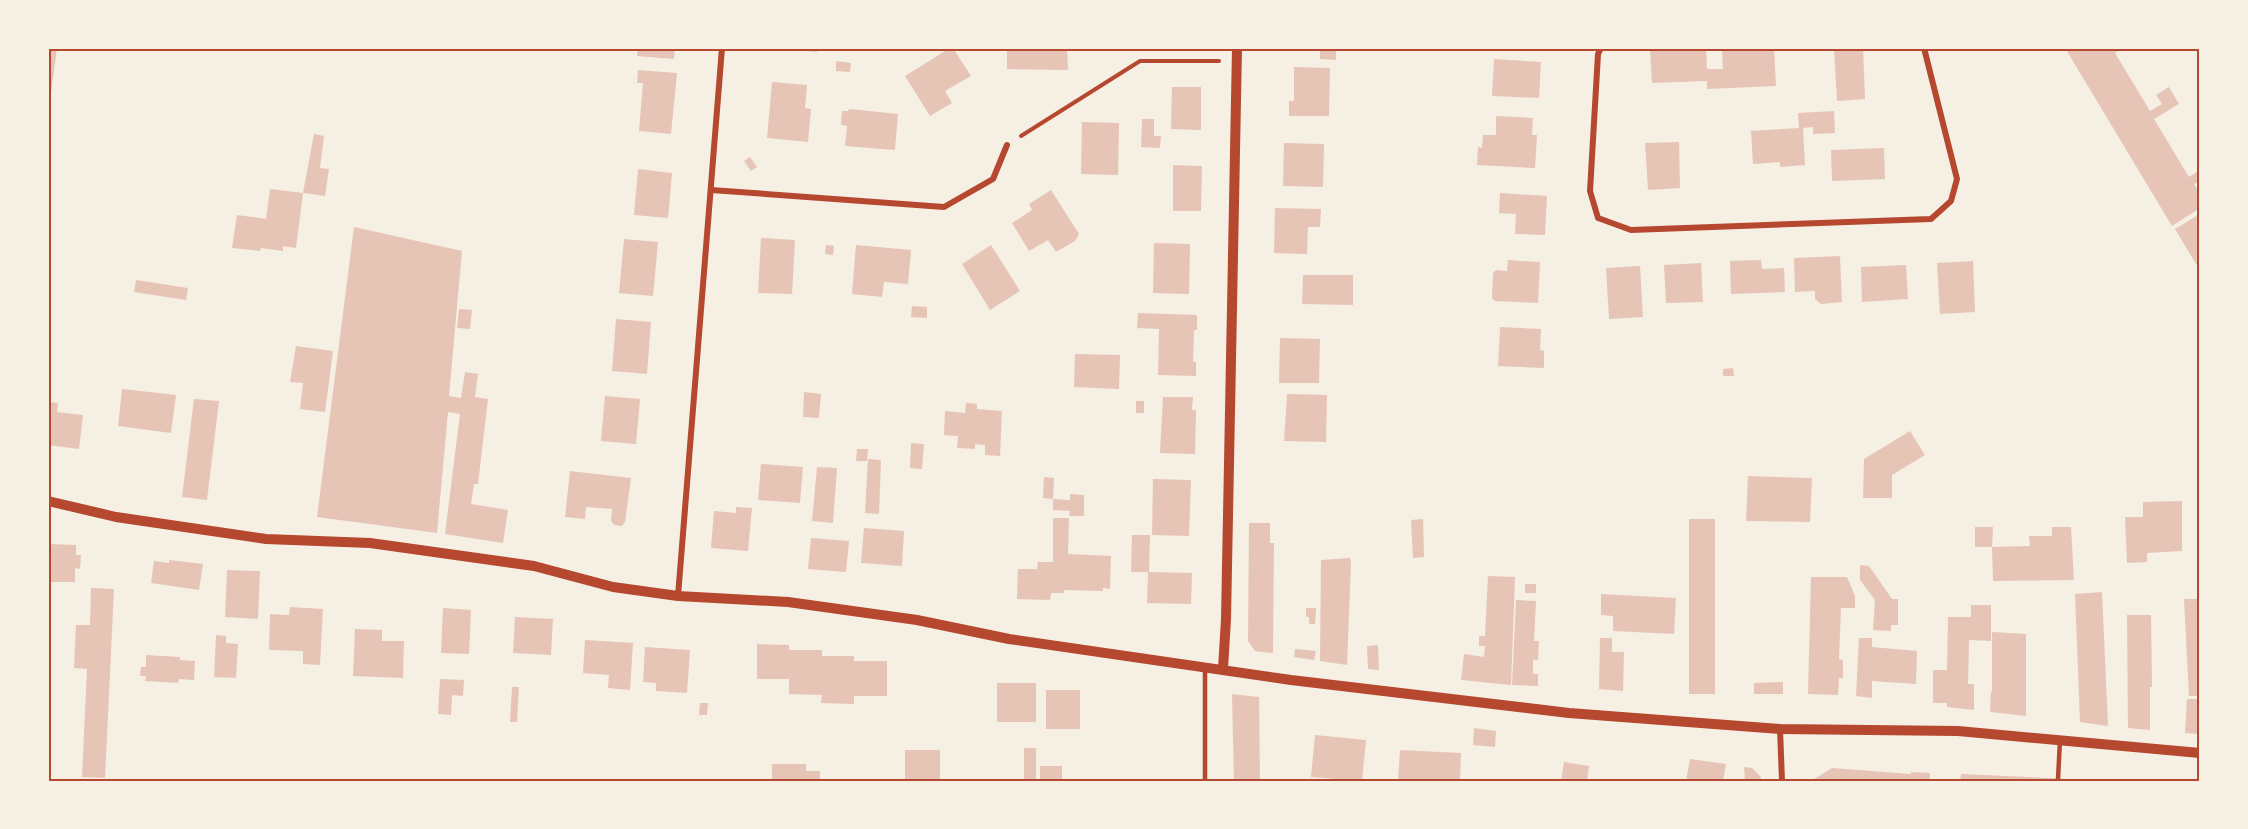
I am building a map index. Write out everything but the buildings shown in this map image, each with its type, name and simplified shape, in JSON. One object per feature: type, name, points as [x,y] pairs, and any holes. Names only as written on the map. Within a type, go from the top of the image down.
[{"type":"street","points":[[678,596],[722,48]]},
{"type":"street","points":[[1223,669],[1237,48]]},
{"type":"street","points":[[1601,48],[1598,54],[1590,191],[1598,218],[1631,230],[1931,219],[1951,201],[1957,179],[1924,48]]},
{"type":"street","points":[[711,190],[944,207],[993,180],[1007,145]]},
{"type":"street","points":[[48,501],[116,517],[266,539],[370,543],[534,566],[613,586],[678,596],[788,602],[917,620],[1009,639],[1291,680],[1569,713],[1780,729],[1958,731],[2200,753]]},
{"type":"street","points":[[1780,729],[1782,781]]},
{"type":"lane","points":[[1205,667],[1205,781]]},
{"type":"lane","points":[[2058,779],[2060,740]]},
{"type":"path","points":[[1007,145],[1140,61],[1236,61]]}]
